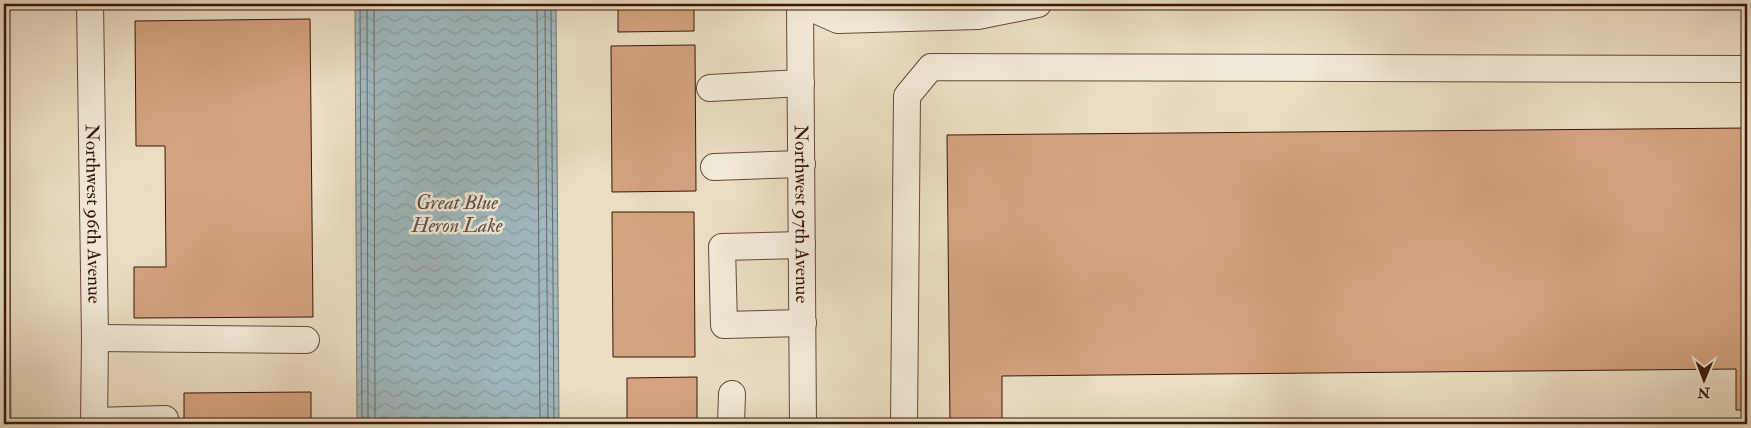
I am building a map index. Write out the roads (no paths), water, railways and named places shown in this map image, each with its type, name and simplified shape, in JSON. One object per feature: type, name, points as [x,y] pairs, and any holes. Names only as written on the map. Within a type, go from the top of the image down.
[{"type":"street","name":"Northwest 96th Avenue","points":[[90,4],[95,338],[94,422]]},
{"type":"street","points":[[801,4],[838,20],[978,16],[1038,4]]},
{"type":"street","name":"Northwest 97th Avenue","points":[[801,4],[803,424]]},
{"type":"street","points":[[904,424],[907,96],[930,67],[1747,69]]},
{"type":"street","points":[[710,88],[801,83]]},
{"type":"street","points":[[714,167],[802,164]]},
{"type":"street","points":[[802,245],[722,247],[724,325],[803,323]]},
{"type":"street","points":[[95,338],[306,340]]},
{"type":"street","points":[[731,424],[732,394]]},
{"type":"street","points":[[94,422],[165,419]]},
{"type":"water","points":[[4,4],[9,4],[11,424],[4,424]]},
{"type":"water","name":"Great Blue Heron Lake","points":[[355,4],[556,4],[559,424],[357,424]]}]
